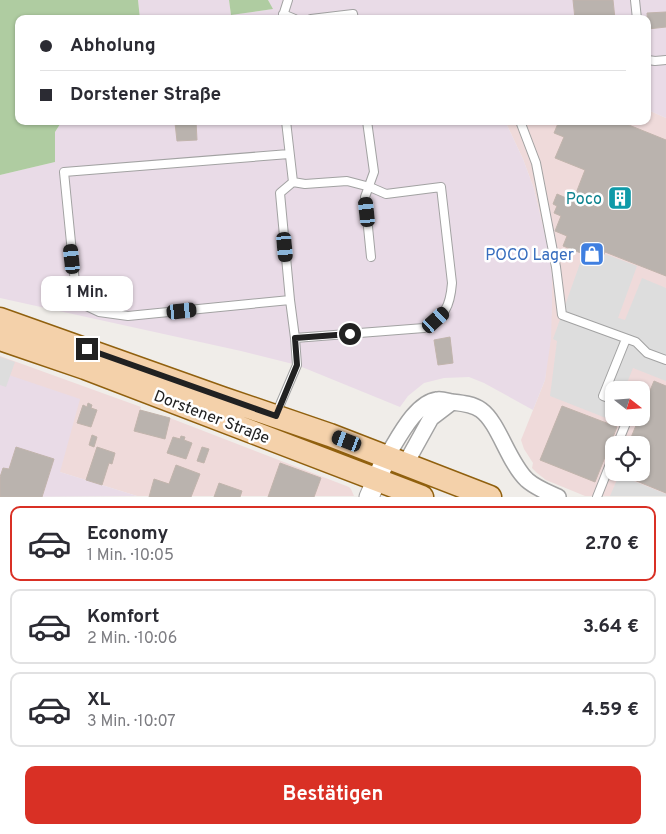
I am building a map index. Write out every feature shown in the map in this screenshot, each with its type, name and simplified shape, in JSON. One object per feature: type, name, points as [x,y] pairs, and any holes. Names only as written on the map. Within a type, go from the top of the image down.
[{"type":"main road","name":"Dorstener Straße","points":[[0,319],[276,416],[490,496]]},
{"type":"main road","name":"Dorstener Straße","points":[[0,339],[85,368],[382,489],[422,496]]},
{"type":"street","points":[[397,460],[404,428],[419,409],[430,402],[438,400],[474,406],[482,411],[490,421],[514,464],[524,477],[536,487],[558,496]]},
{"type":"street","points":[[382,489],[397,460],[431,418],[452,402]]},
{"type":"lane","points":[[284,15],[288,0]]},
{"type":"lane","points":[[635,0],[637,15]]},
{"type":"lane","points":[[651,60],[666,60]]},
{"type":"lane","points":[[286,125],[293,182]]},
{"type":"lane","points":[[368,125],[374,172],[365,197],[371,257]]},
{"type":"lane","points":[[522,125],[536,163],[556,267],[562,314],[636,342],[647,353],[666,360]]},
{"type":"lane","points":[[289,154],[64,172],[76,293],[84,305],[99,312],[128,316],[290,300]]},
{"type":"lane","points":[[276,416],[297,365],[280,193],[293,182],[305,184],[347,181],[370,187],[386,194],[441,187],[452,283],[451,299],[445,312],[424,328],[295,338]]},
{"type":"lane","points":[[610,381],[626,339]]},
{"type":"lane","points":[[597,496],[605,476]]},
{"type":"shaded area","points":[[138,0],[229,0],[231,15],[140,15]]},
{"type":"shaded area","points":[[268,0],[666,0],[666,118],[651,111],[651,15],[231,15],[272,9]]},
{"type":"shaded area","points":[[651,111],[666,118],[666,496],[585,496],[546,480],[532,468],[533,463],[524,449],[521,440],[545,380],[552,306],[552,276],[547,244],[534,189],[523,159],[507,125],[651,125]]},
{"type":"shaded area","points":[[59,125],[507,125],[523,159],[534,189],[547,244],[552,276],[551,339],[545,380],[533,410],[484,383],[469,377],[444,378],[424,383],[408,396],[400,407],[297,365],[0,298],[0,175],[55,162],[55,132]]},
{"type":"shaded area","points":[[605,254],[637,266],[618,318],[625,320],[642,278],[666,288],[666,381],[633,368],[628,381],[605,381],[605,418],[550,396],[557,341],[553,339],[583,255],[601,262]]},
{"type":"shaded area","points":[[0,356],[141,407],[140,410],[170,418],[349,487],[354,496],[137,496],[60,472],[0,372]]},
{"type":"shaded area","points":[[0,357],[15,362],[6,387],[0,385]]},
{"type":"shaded area","points":[[0,372],[80,399],[60,472],[137,496],[0,497]]},
{"type":"shaded area","points":[[616,481],[634,481],[666,494],[666,496],[610,496]]},
{"type":"green space","points":[[0,0],[138,0],[140,15],[15,15],[15,125],[59,125],[55,132],[55,162],[0,175]]},
{"type":"green space","points":[[229,0],[268,0],[273,9],[231,15]]},
{"type":"building","points":[[573,0],[613,0],[615,15],[575,15]]},
{"type":"building","points":[[666,12],[666,27],[651,29],[651,15],[647,15],[647,13]]},
{"type":"building","points":[[175,125],[196,125],[197,140],[177,141]]},
{"type":"building","name":"Poco","points":[[557,125],[629,125],[666,140],[666,276],[605,252],[601,261],[563,246],[567,236],[555,231],[561,216],[554,213],[557,206],[553,204],[557,194],[573,201],[585,170],[555,158],[564,137],[554,133]]},
{"type":"building","points":[[450,337],[453,363],[438,365],[434,340]]},
{"type":"building","points":[[654,381],[666,386],[666,493],[637,481],[650,481],[650,436],[632,436],[636,426],[650,426],[650,391]]},
{"type":"building","points":[[88,403],[92,405],[91,408],[97,410],[91,427],[77,423],[83,405],[87,407]]},
{"type":"building","points":[[562,406],[605,422],[605,426],[617,427],[613,436],[605,436],[605,457],[595,482],[540,460]]},
{"type":"building","points":[[140,410],[170,418],[165,439],[134,431]]},
{"type":"building","points":[[92,435],[97,437],[94,447],[89,445]]},
{"type":"building","points":[[181,436],[185,437],[184,440],[192,443],[186,459],[167,453],[173,437],[180,439]]},
{"type":"building","points":[[16,447],[54,459],[42,497],[0,497],[0,477],[3,468],[9,469]]},
{"type":"building","points":[[97,447],[115,453],[112,464],[109,463],[102,485],[86,480]]},
{"type":"building","points":[[202,447],[209,449],[204,463],[197,461]]},
{"type":"building","points":[[280,463],[321,478],[314,497],[268,497]]},
{"type":"building","points":[[176,465],[200,474],[191,497],[149,497],[154,479],[169,484]]},
{"type":"building","points":[[219,483],[242,491],[240,497],[214,497]]},
{"type":"place","name":"Poco","points":[[620,198]]},
{"type":"place","name":"POCO Lager","points":[[592,254]]},
{"type":"route","points":[[87,349],[276,416],[297,365],[295,338],[350,334]]}]
